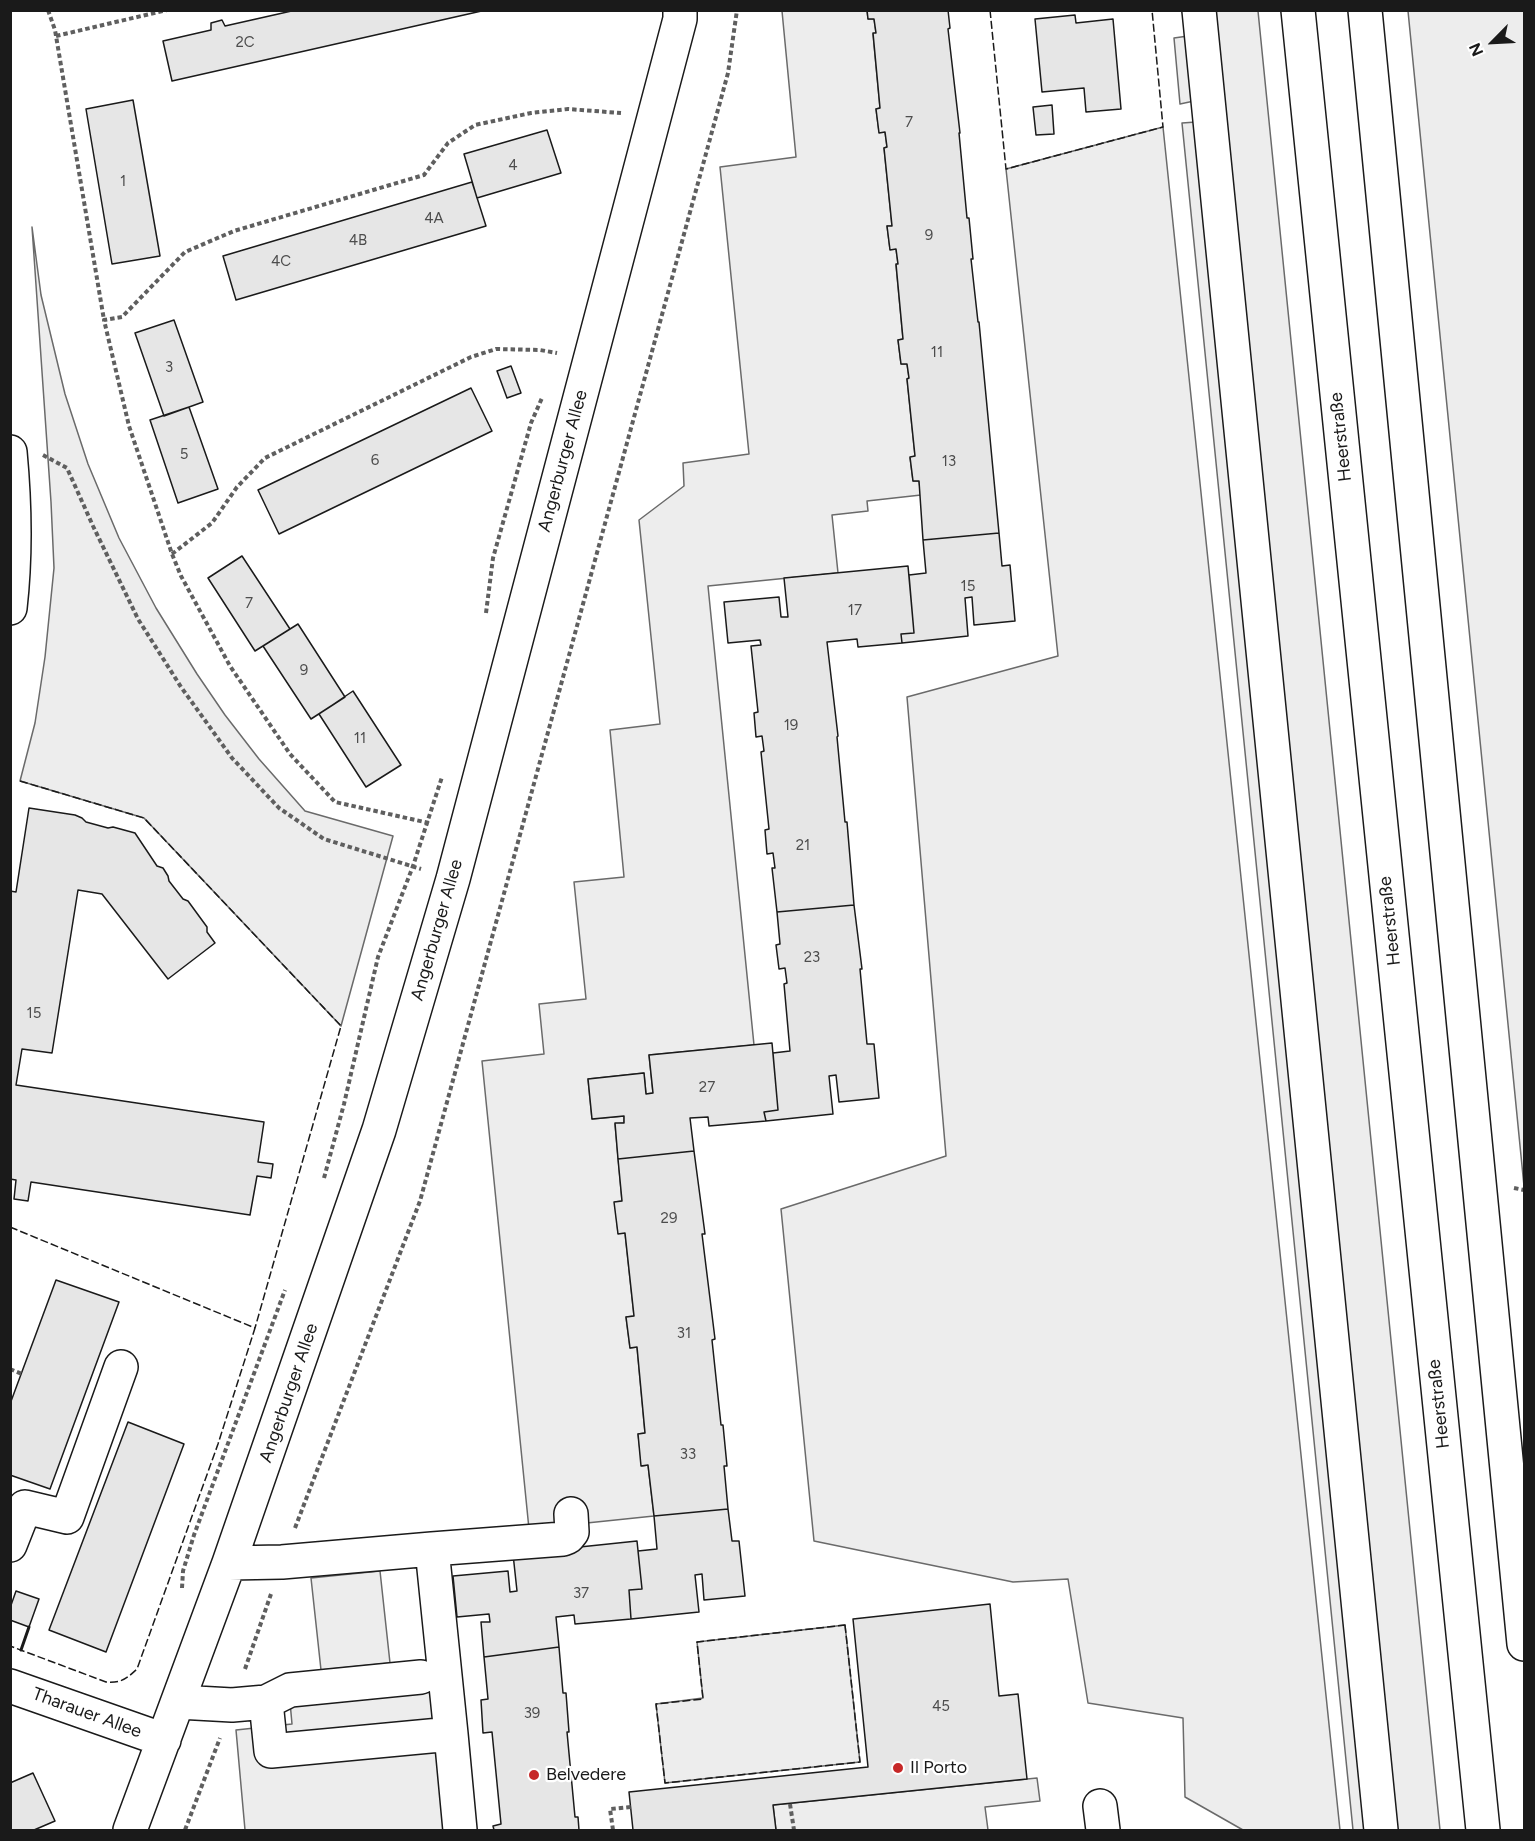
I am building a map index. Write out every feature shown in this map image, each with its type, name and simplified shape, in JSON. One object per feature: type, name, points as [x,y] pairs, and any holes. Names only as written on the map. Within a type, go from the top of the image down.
[{"type":"street","name":"Angerburger Allee","points":[[130,1830],[229,1563],[379,1130],[453,879],[680,19],[680,10]]},
{"type":"street","points":[[1199,10],[1382,1830]]},
{"type":"street","name":"Heerstraße","points":[[1298,10],[1483,1830]]},
{"type":"street","points":[[1365,10],[1524,1644]]},
{"type":"street","points":[[10,608],[15,570],[15,512],[26,453]]},
{"type":"street","points":[[10,1545],[18,1505],[67,1517],[122,1366]]},
{"type":"street","points":[[229,1563],[282,1562],[563,1539],[572,1532],[571,1514]]},
{"type":"street","points":[[432,1549],[460,1830]]},
{"type":"street","points":[[177,1702],[232,1705],[266,1702],[290,1690],[421,1677]]},
{"type":"street","name":"Tharauer Allee","points":[[10,1686],[164,1740]]},
{"type":"street","points":[[266,1702],[271,1751],[451,1734]]},
{"type":"path","points":[[48,10],[56,36],[104,320],[129,426],[181,576],[230,666],[290,754],[335,802],[464,831]]},
{"type":"path","points":[[56,36],[167,10]]},
{"type":"path","points":[[185,1830],[282,1562],[420,1201],[728,73],[737,10]]},
{"type":"path","points":[[104,320],[122,317],[185,252],[234,231],[424,175],[447,143],[475,125],[568,109],[623,113],[620,124]]},
{"type":"path","points":[[555,362],[561,342]]},
{"type":"path","points":[[172,555],[212,523],[237,487],[265,458],[471,357],[496,349],[540,350],[558,354]]},
{"type":"path","points":[[485,615],[493,558],[531,423],[543,397]]},
{"type":"path","points":[[26,453],[67,468],[138,619],[181,687],[232,758],[279,808],[324,839],[453,879]]},
{"type":"path","points":[[322,1184],[344,1104],[378,957],[413,866],[444,769]]},
{"type":"path","points":[[1514,1188],[1524,1190]]},
{"type":"path","points":[[181,1590],[183,1571],[194,1534],[288,1282]]},
{"type":"path","points":[[10,1369],[21,1374]]},
{"type":"path","points":[[790,1804],[794,1830]]},
{"type":"path","points":[[613,1830],[610,1809],[631,1807]]},
{"type":"shaded area","points":[[782,11],[867,11],[868,19],[874,19],[876,33],[873,34],[880,108],[876,109],[879,132],[885,132],[887,147],[884,148],[892,226],[887,226],[890,249],[896,249],[898,264],[896,265],[903,339],[898,340],[901,364],[907,364],[909,378],[907,379],[915,456],[910,458],[913,481],[919,481],[921,495],[867,501],[868,511],[832,515],[838,573],[708,586],[754,1045],[649,1055],[653,1093],[646,1094],[644,1073],[588,1079],[592,1119],[624,1116],[624,1123],[615,1124],[622,1201],[615,1202],[618,1233],[625,1233],[634,1316],[626,1317],[630,1348],[637,1347],[645,1433],[638,1434],[642,1466],[648,1465],[654,1516],[529,1529],[482,1061],[544,1054],[539,1004],[586,999],[574,882],[624,877],[610,730],[660,724],[639,520],[684,486],[683,463],[749,454],[720,167],[796,157]]},
{"type":"shaded area","points":[[1215,11],[1258,11],[1440,1830],[1397,1830]]},
{"type":"shaded area","points":[[1408,11],[1524,11],[1524,1186]]},
{"type":"shaded area","points":[[1188,36],[1194,101],[1180,104],[1174,38]]},
{"type":"shaded area","points":[[1196,122],[1367,1830],[1353,1830],[1182,123]]},
{"type":"shaded area","points":[[1163,127],[1340,1830],[1243,1830],[1185,1797],[1183,1718],[1088,1703],[1068,1579],[1013,1582],[814,1541],[781,1209],[946,1156],[907,697],[1058,656],[1006,169]]},
{"type":"shaded area","points":[[32,227],[41,295],[65,394],[88,464],[119,538],[156,608],[225,715],[259,759],[305,811],[393,836],[341,1026],[144,818],[20,781],[35,723],[45,657],[54,568]]},
{"type":"shaded area","points":[[380,1571],[390,1663],[321,1670],[311,1578]]},
{"type":"shaded area","points":[[845,1625],[860,1762],[665,1783],[656,1704],[703,1698],[697,1642]]},
{"type":"shaded area","points":[[453,1682],[468,1830],[245,1830],[236,1730],[292,1724],[290,1702]]},
{"type":"shaded area","points":[[1037,1778],[1040,1801],[985,1807],[988,1830],[776,1830],[773,1805]]},
{"type":"building","points":[[296,10],[486,10],[172,81],[163,41],[211,30],[211,23],[222,20],[225,26]]},
{"type":"building","points":[[867,10],[948,10],[950,28],[948,29],[967,218],[969,218],[973,259],[971,259],[999,533],[923,540],[919,481],[913,481],[910,457],[915,456],[907,379],[909,378],[907,364],[901,364],[898,340],[903,339],[896,264],[898,264],[896,249],[890,250],[887,226],[892,226],[884,148],[887,147],[885,132],[879,133],[876,109],[880,108],[873,33],[876,33],[874,19],[868,19]]},
{"type":"building","points":[[1075,15],[1076,23],[1113,19],[1121,109],[1086,112],[1084,88],[1042,92],[1035,19]]},
{"type":"building","points":[[133,100],[160,256],[112,264],[86,109]]},
{"type":"building","points":[[1052,105],[1054,134],[1036,135],[1033,107]]},
{"type":"building","points":[[547,130],[561,173],[477,198],[464,154]]},
{"type":"building","points":[[472,182],[486,226],[236,300],[223,256]]},
{"type":"building","points":[[174,320],[203,402],[164,416],[135,333]]},
{"type":"building","points":[[511,366],[521,393],[507,398],[497,371]]},
{"type":"building","points":[[471,388],[492,431],[279,534],[258,490]]},
{"type":"building","points":[[189,407],[218,489],[178,503],[150,420]]},
{"type":"building","points":[[999,533],[1002,566],[1010,565],[1015,621],[974,625],[972,597],[965,598],[968,636],[902,643],[901,634],[914,633],[909,575],[926,573],[923,540]]},
{"type":"building","points":[[242,556],[290,629],[255,651],[208,578]]},
{"type":"building","points":[[908,566],[914,633],[901,634],[902,643],[858,647],[857,639],[827,642],[854,905],[777,912],[772,868],[775,868],[773,853],[767,854],[765,830],[769,829],[761,752],[764,751],[762,736],[756,737],[754,713],[758,712],[751,646],[761,645],[760,640],[728,643],[724,602],[779,597],[781,617],[788,617],[784,578]]},
{"type":"building","points":[[298,624],[345,697],[311,719],[263,646]]},
{"type":"building","points":[[353,691],[401,765],[366,787],[319,714]]},
{"type":"building","points":[[29,808],[75,815],[86,822],[135,833],[157,866],[163,868],[169,881],[183,899],[188,901],[207,927],[207,932],[215,943],[168,979],[102,894],[78,890],[52,1053],[22,1049],[16,1085],[264,1122],[258,1162],[273,1164],[271,1178],[257,1176],[250,1215],[31,1182],[28,1201],[14,1199],[16,1180],[10,1179],[10,891],[16,892]]},
{"type":"building","points":[[854,905],[862,969],[860,969],[867,1044],[874,1044],[879,1098],[839,1102],[836,1075],[829,1076],[833,1114],[766,1121],[764,1112],[778,1110],[773,1053],[790,1051],[784,984],[787,983],[785,968],[779,969],[776,945],[780,944],[777,912]]},
{"type":"building","points":[[772,1043],[778,1110],[764,1112],[766,1121],[709,1126],[708,1117],[690,1118],[694,1151],[618,1159],[615,1123],[624,1123],[624,1116],[592,1119],[588,1079],[644,1073],[646,1094],[653,1093],[649,1055]]},
{"type":"building","points":[[694,1151],[715,1339],[712,1340],[727,1466],[724,1466],[728,1509],[654,1516],[648,1465],[641,1466],[638,1434],[645,1433],[637,1347],[630,1348],[626,1317],[634,1316],[625,1233],[618,1234],[614,1202],[622,1201],[618,1159]]},
{"type":"building","points":[[56,1280],[119,1302],[50,1489],[10,1475],[10,1404]]},
{"type":"building","points":[[128,1422],[184,1444],[106,1652],[49,1630]]},
{"type":"building","points":[[728,1509],[732,1541],[739,1541],[745,1596],[704,1600],[702,1574],[695,1575],[699,1612],[631,1619],[629,1590],[642,1589],[638,1551],[657,1549],[654,1516]]},
{"type":"building","points":[[637,1541],[642,1589],[629,1590],[631,1619],[575,1624],[574,1615],[556,1617],[559,1647],[484,1657],[481,1622],[490,1622],[489,1614],[457,1617],[453,1576],[508,1571],[510,1592],[517,1591],[513,1554]]},
{"type":"building","points":[[16,1591],[39,1599],[29,1627],[10,1620],[10,1608]]},
{"type":"building","points":[[990,1604],[999,1696],[1018,1694],[1027,1779],[773,1805],[776,1830],[633,1830],[629,1792],[868,1767],[853,1619]]},
{"type":"building","name":"Belvedere","points":[[559,1647],[563,1693],[566,1693],[569,1732],[567,1732],[575,1817],[578,1817],[579,1830],[494,1830],[493,1826],[501,1824],[492,1732],[483,1733],[481,1700],[488,1699],[484,1657]]},
{"type":"building","points":[[33,1773],[55,1821],[34,1830],[10,1830],[10,1783]]},
{"type":"fence","points":[[990,10],[1006,169],[1163,127],[1152,10]]},
{"type":"fence","points":[[20,781],[144,818],[341,1026],[255,1328]]},
{"type":"fence","points":[[10,1227],[255,1328],[218,1444],[137,1669],[123,1680],[106,1682],[10,1646]]},
{"type":"fence","points":[[845,1625],[860,1762],[665,1783],[656,1704],[703,1699],[697,1642],[845,1625]]},
{"type":"wall","points":[[21,1650],[29,1627]]},
{"type":"place","name":"Il Porto","points":[[898,1768]]},
{"type":"place","name":"Belvedere","points":[[534,1775]]}]
